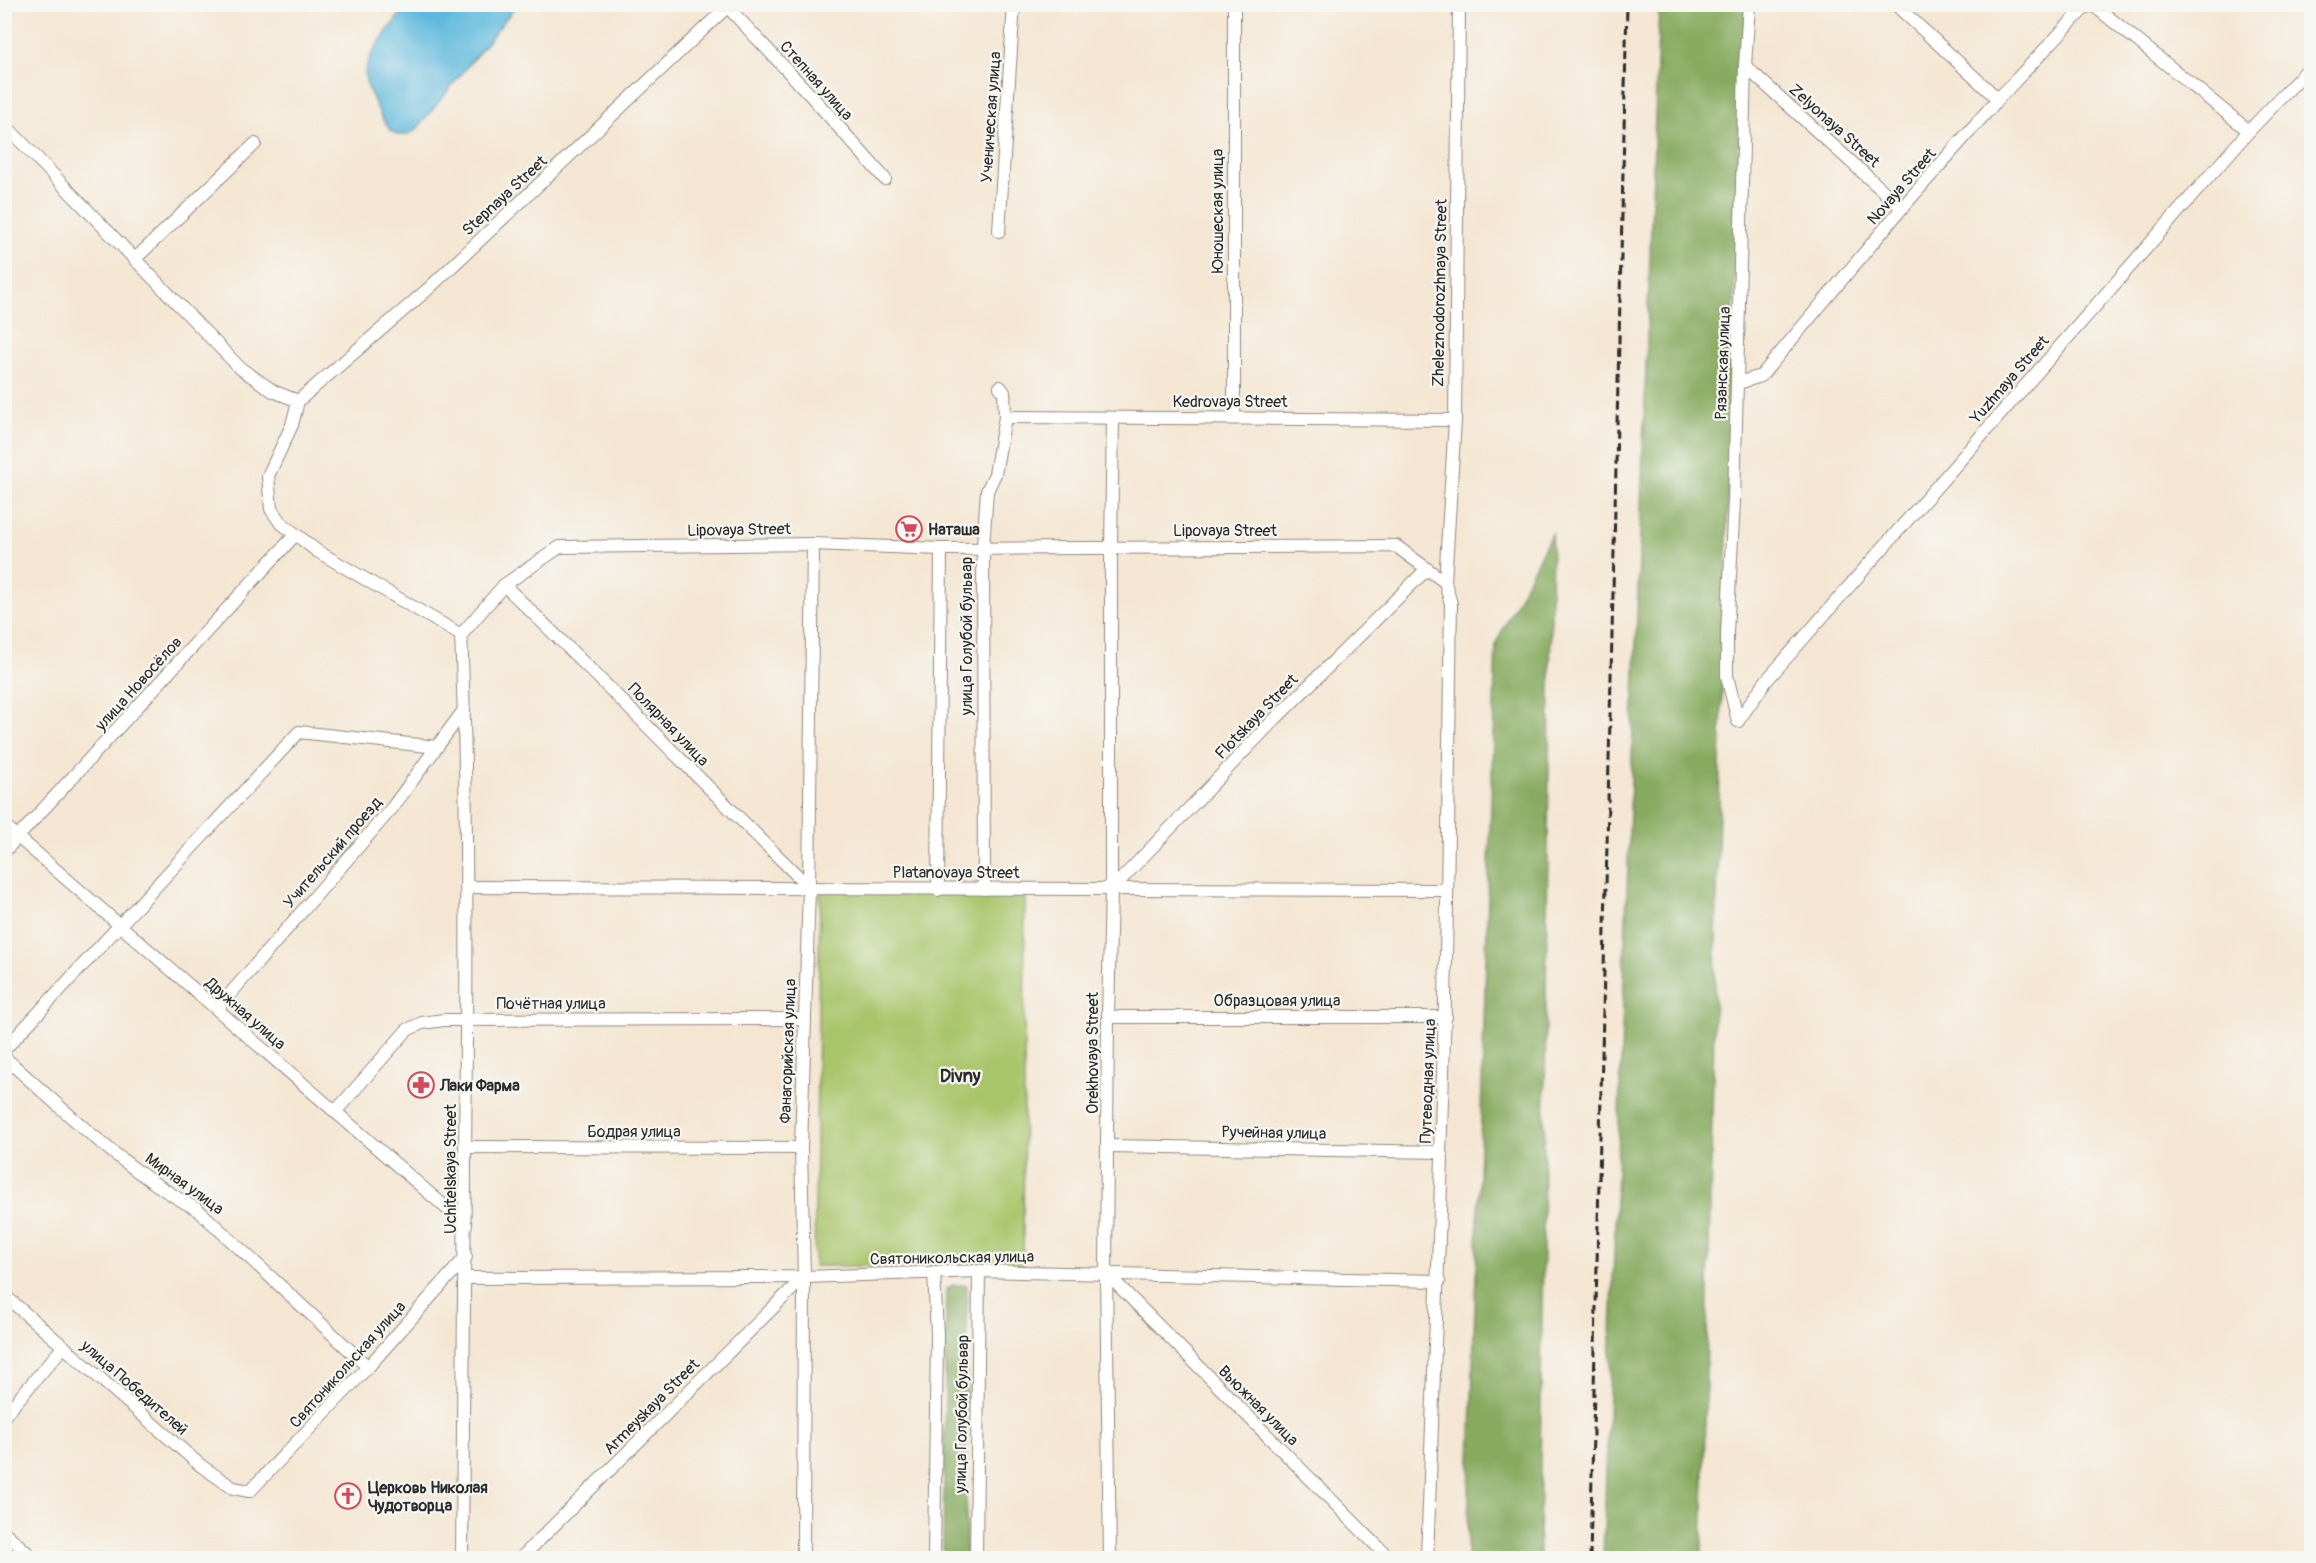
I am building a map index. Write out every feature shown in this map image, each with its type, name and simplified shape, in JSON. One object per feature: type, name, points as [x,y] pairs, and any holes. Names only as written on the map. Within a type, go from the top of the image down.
[{"type":"street","name":"Ученическая улица","points":[[999,231],[1014,4]]},
{"type":"street","name":"Юношеская улица","points":[[1234,4],[1234,417]]},
{"type":"street","name":"Zheleznodorozhnaya Street","points":[[1451,604],[1445,582],[1455,420],[1459,4]]},
{"type":"street","name":"Рязанская улица","points":[[1738,721],[1727,676],[1727,655],[1738,383],[1745,66],[1749,4]]},
{"type":"street","points":[[1895,4],[1998,99]]},
{"type":"street","points":[[2090,4],[2249,131]]},
{"type":"street","name":"Novaya Street","points":[[1738,383],[1761,376],[1902,208],[1998,99],[2090,4]]},
{"type":"street","name":"Степная улица","points":[[726,6],[813,98],[885,179]]},
{"type":"street","name":"Stepnaya Street","points":[[298,401],[427,290],[726,6]]},
{"type":"street","name":"Yuzhnaya Street","points":[[1738,721],[1766,681],[2249,131],[2312,65]]},
{"type":"street","name":"Zelyonaya Street","points":[[1745,66],[1902,208]]},
{"type":"street","points":[[4,124],[240,368],[273,391],[298,401],[292,425],[268,476],[271,509],[280,522],[317,551],[461,635]]},
{"type":"street","points":[[135,259],[255,144]]},
{"type":"street","name":"улица Голубой бульвар","points":[[984,889],[982,548],[987,491],[995,474],[1005,417],[1004,392],[1000,387]]},
{"type":"street","name":"Kedrovaya Street","points":[[1005,417],[1455,420]]},
{"type":"street","name":"Orekhovaya Street","points":[[1110,1558],[1106,1273],[1108,1017],[1112,890],[1113,419]]},
{"type":"street","name":"улица Новосёлов","points":[[4,852],[295,535]]},
{"type":"street","name":"Lipovaya Street","points":[[461,635],[504,585],[560,547],[813,544],[941,549],[1396,546],[1428,569]]},
{"type":"street","name":"Фанагорийская улица","points":[[803,1558],[804,1277],[801,1148],[809,887],[813,544]]},
{"type":"street","points":[[938,890],[941,549]]},
{"type":"street","points":[[1428,569],[1445,582]]},
{"type":"street","name":"Flotskaya Street","points":[[1112,890],[1272,722],[1428,569]]},
{"type":"street","name":"Полярная улица","points":[[504,585],[615,692],[809,887]]},
{"type":"street","name":"Путеводная улица","points":[[1427,1558],[1439,1281],[1440,1152],[1446,1017],[1451,604]]},
{"type":"street","name":"Uchitelskaya Street","points":[[461,635],[467,887],[462,1558]]},
{"type":"street","name":"Учительский проезд","points":[[217,1009],[392,808],[464,710]]},
{"type":"street","points":[[4,1050],[299,732],[437,747]]},
{"type":"street","name":"Дружная улица","points":[[4,825],[466,1226]]},
{"type":"street","name":"Platanovaya Street","points":[[467,887],[1446,890]]},
{"type":"street","name":"Образцовая улица","points":[[1108,1017],[1446,1017]]},
{"type":"street","name":"Почётная улица","points":[[336,1111],[407,1030],[422,1023],[466,1020],[805,1019]]},
{"type":"street","name":"Мирная улица","points":[[4,1057],[74,1119],[165,1192],[197,1209],[368,1367]]},
{"type":"street","name":"Ручейная улица","points":[[1108,1146],[1440,1152]]},
{"type":"street","name":"Бодрая улица","points":[[466,1147],[801,1148]]},
{"type":"street","name":"Святоникольская улица","points":[[250,1491],[368,1367],[466,1257]]},
{"type":"street","name":"улица Голубой бульвар","points":[[976,1558],[979,1271]]},
{"type":"street","name":"Святоникольская улица","points":[[465,1278],[804,1277],[979,1271],[1439,1281]]},
{"type":"street","name":"улица Голубой бульвар","points":[[934,1272],[937,1335],[934,1558]]},
{"type":"street","name":"Вьюжная улица","points":[[1106,1273],[1389,1558]]},
{"type":"street","name":"Armeyskaya Street","points":[[521,1558],[804,1277]]},
{"type":"street","name":"улица Победителей","points":[[4,1295],[200,1465],[233,1488],[250,1491]]},
{"type":"street","points":[[4,1416],[64,1347]]},
{"type":"street","points":[[4,1532],[33,1558]]},
{"type":"green space","points":[[1659,5],[1746,5],[1740,101],[1720,766],[1702,1558],[1603,1558]]},
{"type":"green space","points":[[1552,532],[1539,1558],[1467,1558],[1496,643]]},
{"type":"green space","points":[[820,891],[1025,891],[1023,1266],[814,1266]]},
{"type":"green space","points":[[953,1285],[967,1285],[966,1558],[943,1558],[946,1290]]},
{"type":"water","points":[[408,4],[517,5],[417,129],[402,135],[390,130],[382,118],[368,86],[365,72],[369,59],[384,35]]},
{"type":"railway","points":[[1590,1558],[1627,4]]},
{"type":"place","name":"Наташа","points":[[909,529]]},
{"type":"place","name":"Лаки Фарма","points":[[421,1085]]},
{"type":"place","name":"Церковь Николая Чудотворца","points":[[348,1496]]},
{"type":"district","name":"Divny","points":[[960,1076]]}]
